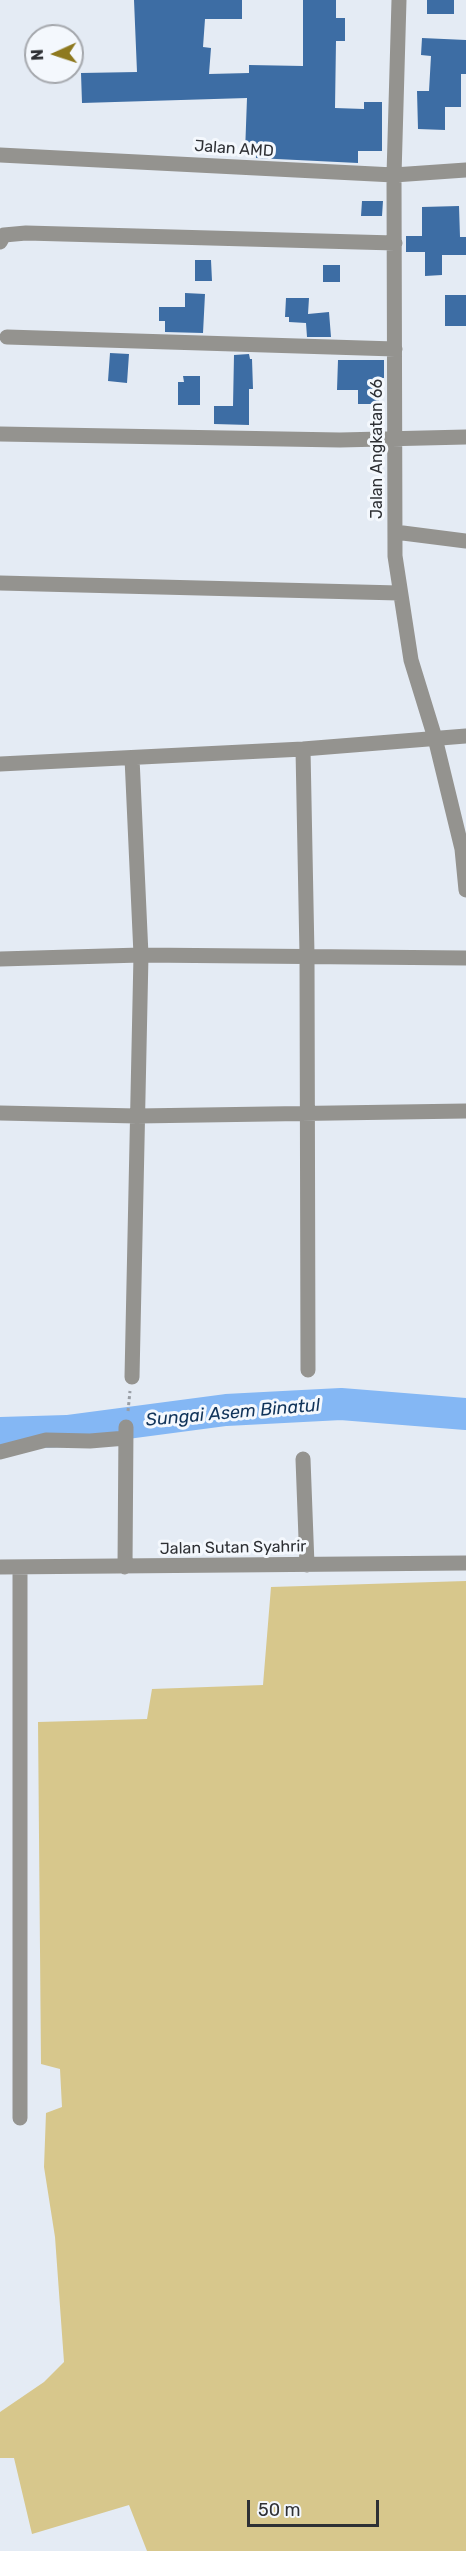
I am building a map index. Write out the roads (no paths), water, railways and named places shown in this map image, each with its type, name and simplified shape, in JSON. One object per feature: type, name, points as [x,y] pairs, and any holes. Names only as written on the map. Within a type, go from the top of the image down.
[{"type":"street","name":"Jalan Angkatan 66","points":[[399,0],[394,176],[395,532],[399,593],[411,660],[435,738],[462,849],[466,890]]},
{"type":"street","name":"Jalan AMD","points":[[0,155],[394,176],[466,170]]},
{"type":"street","points":[[0,242],[4,235],[26,232],[395,243]]},
{"type":"street","points":[[7,337],[395,349]]},
{"type":"street","points":[[0,434],[396,440],[466,437]]},
{"type":"street","points":[[395,532],[466,541]]},
{"type":"street","points":[[0,583],[399,593]]},
{"type":"street","points":[[0,764],[303,749],[466,736]]},
{"type":"street","points":[[303,749],[307,955],[308,1370]]},
{"type":"street","points":[[132,758],[141,955],[132,1377]]},
{"type":"street","points":[[0,959],[141,955],[466,958]]},
{"type":"street","points":[[0,1113],[137,1116],[466,1111]]},
{"type":"street","points":[[0,1452],[46,1440],[90,1441],[126,1433],[124,1567]]},
{"type":"street","points":[[303,1459],[307,1565]]},
{"type":"street","name":"Jalan Sutan Syahrir","points":[[0,1567],[466,1563]]},
{"type":"street","points":[[20,1567],[20,2118]]},
{"type":"waterway","name":"Sungai Asem Binatul","points":[[0,1433],[67,1431],[226,1410],[341,1404],[466,1414]]}]
